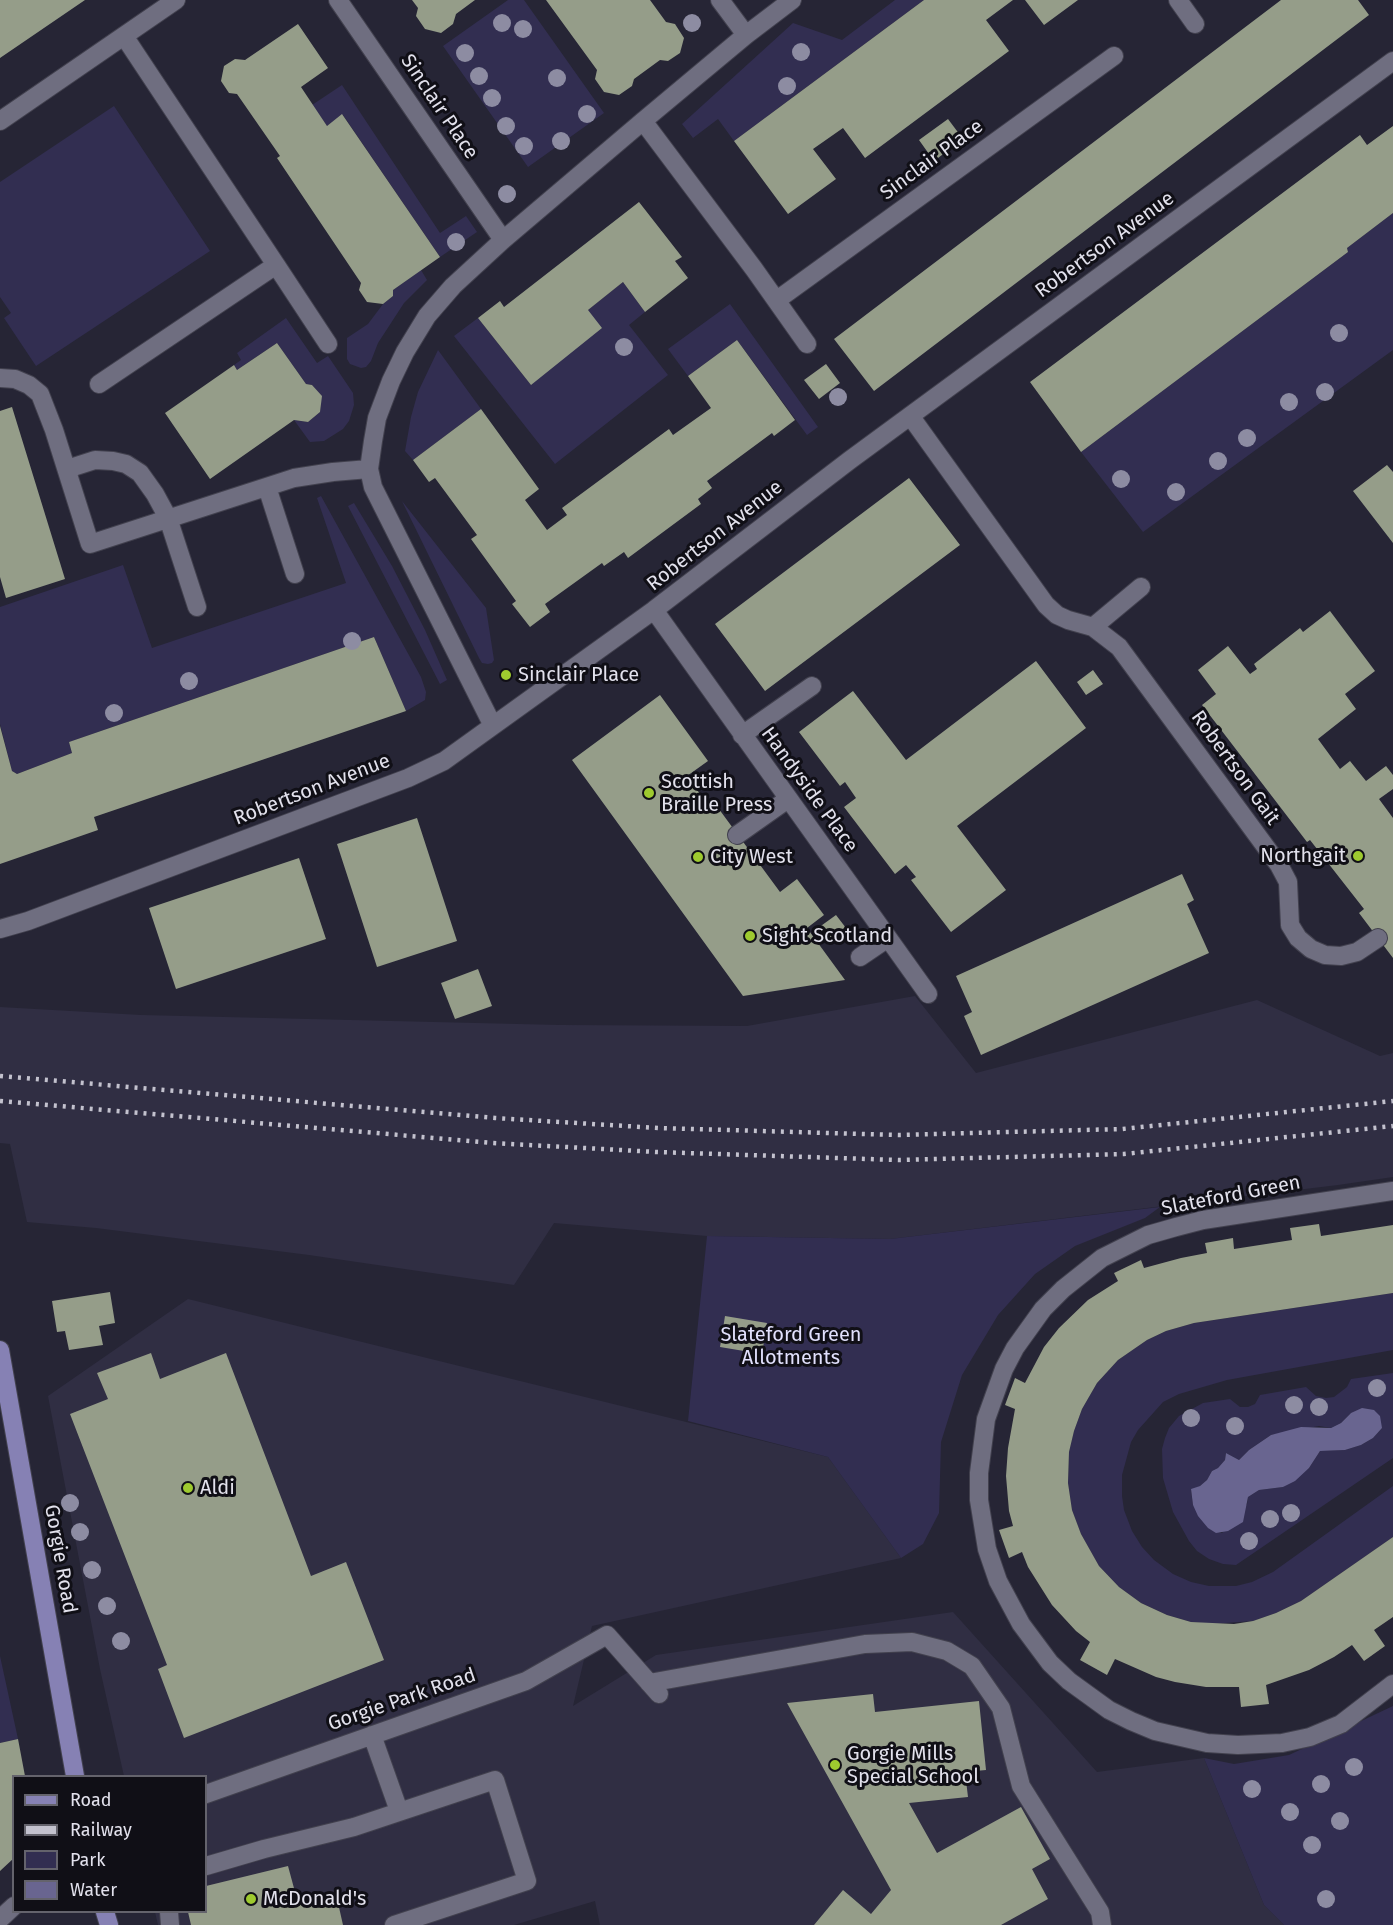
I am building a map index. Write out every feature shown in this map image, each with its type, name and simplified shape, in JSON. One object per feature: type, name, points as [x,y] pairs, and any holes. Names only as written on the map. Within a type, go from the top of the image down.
[{"type":"main road","name":"Gorgie Road","points":[[1,1359],[75,1775]]},
{"type":"street","points":[[0,121],[176,0]]},
{"type":"street","name":"Sinclair Place","points":[[338,0],[503,240]]},
{"type":"street","points":[[720,0],[746,35]]},
{"type":"street","points":[[492,724],[373,487],[369,470],[377,418],[405,352],[436,305],[453,286],[503,240],[643,121],[746,35],[792,0]]},
{"type":"street","points":[[1178,0],[1196,24]]},
{"type":"street","points":[[124,36],[327,344]]},
{"type":"street","name":"Sinclair Place","points":[[777,300],[1114,56]]},
{"type":"street","name":"Robertson Avenue","points":[[0,930],[408,778],[444,761],[492,724],[654,610],[850,460],[1393,61]]},
{"type":"street","points":[[643,121],[777,300],[807,344]]},
{"type":"street","points":[[99,384],[276,265]]},
{"type":"street","points":[[0,378],[15,379],[29,385],[40,394],[67,469],[90,544],[267,487],[315,475],[369,470]]},
{"type":"street","name":"Robertson Gait","points":[[911,417],[1046,605],[1057,615],[1093,627],[1119,647],[1279,865],[1288,882],[1290,925],[1298,938],[1325,955],[1341,956],[1357,951],[1378,938]]},
{"type":"street","points":[[67,469],[95,460],[113,460],[126,464],[140,473],[168,518],[197,607]]},
{"type":"street","points":[[267,487],[295,574]]},
{"type":"street","points":[[1093,627],[1141,587]]},
{"type":"street","name":"Handyside Place","points":[[654,610],[928,994]]},
{"type":"street","points":[[742,735],[812,686]]},
{"type":"street","points":[[737,835],[788,799]]},
{"type":"street","points":[[860,957],[888,938]]},
{"type":"street","name":"Slateford Green","points":[[1393,1191],[1215,1218],[1148,1235],[1102,1258],[1063,1289],[1038,1316],[1015,1348],[1004,1369],[986,1419],[979,1473],[980,1500],[987,1549],[998,1581],[1021,1624],[1050,1663],[1069,1681],[1109,1710],[1155,1731],[1207,1743],[1238,1746],[1282,1743],[1310,1737],[1341,1724],[1393,1684]]},
{"type":"street","name":"Gorgie Park Road","points":[[207,1794],[526,1681],[607,1635],[654,1688],[865,1644],[912,1642],[946,1651],[972,1666],[1001,1708],[1021,1786],[1100,1912],[1102,1925]]},
{"type":"street","points":[[372,1735],[399,1811]]},
{"type":"street","points":[[207,1866],[354,1827],[495,1780],[527,1881],[394,1925]]},
{"type":"street","points":[[0,1919],[12,1908]]},
{"type":"shaded area","points":[[915,996],[976,1073],[1257,1000],[1380,1056],[1393,1053],[1393,1177],[890,1239],[707,1236],[554,1223],[514,1285],[309,1255],[96,1228],[27,1222],[10,1144],[0,1143],[0,1007],[141,1015],[560,1025],[747,1026]]},
{"type":"shaded area","points":[[188,1299],[828,1457],[901,1558],[592,1626],[573,1706],[656,1655],[953,1612],[1097,1772],[1204,1758],[1264,1905],[1284,1925],[600,1925],[595,1901],[514,1925],[158,1925],[155,1913],[207,1913],[207,1775],[124,1775],[100,1669],[48,1396]]},
{"type":"green space","points":[[508,0],[524,0],[604,113],[528,167],[443,46]]},
{"type":"green space","points":[[895,0],[924,0],[734,141],[718,119],[693,138],[682,124],[793,23],[842,40]]},
{"type":"green space","points":[[342,85],[440,233],[466,216],[477,232],[440,257],[343,115],[327,126],[312,105]]},
{"type":"green space","points":[[114,106],[210,251],[36,366],[4,318],[11,313],[0,297],[0,182]]},
{"type":"green space","points":[[1393,213],[1393,350],[1143,532],[1081,452],[1348,252],[1347,248]]},
{"type":"green space","points":[[421,270],[427,280],[404,303],[378,343],[371,361],[366,367],[361,368],[350,364],[347,359],[347,338],[368,324],[383,304],[393,296],[393,290]]},
{"type":"green space","points":[[623,282],[645,312],[629,325],[668,375],[555,464],[454,336],[478,318],[531,385],[588,310]]},
{"type":"green space","points":[[730,304],[818,427],[807,435],[737,340],[688,376],[668,349]]},
{"type":"green space","points":[[286,318],[317,363],[328,356],[353,393],[354,405],[349,421],[343,429],[324,441],[310,442],[294,420],[308,422],[320,412],[321,396],[312,385],[306,384],[277,343],[237,370],[234,365],[241,360],[237,353]]},
{"type":"green space","points":[[438,350],[481,409],[413,460],[405,451],[411,417],[418,392]]},
{"type":"green space","points":[[321,496],[421,677],[426,692],[425,700],[406,711],[374,637],[69,742],[72,753],[17,774],[12,771],[0,724],[0,607],[123,565],[152,648],[346,583],[317,498]]},
{"type":"green space","points":[[402,501],[486,608],[494,660],[492,663],[482,663],[479,658]]},
{"type":"green space","points":[[354,503],[392,566],[425,630],[447,680],[440,684],[348,506]]},
{"type":"green space","name":"Slateford Green Allotments","points":[[1160,1207],[1145,1218],[1075,1246],[1035,1274],[998,1315],[962,1375],[941,1442],[939,1513],[923,1544],[901,1558],[828,1457],[688,1421],[707,1236],[890,1239]]},
{"type":"green space","points":[[1393,1293],[1393,1350],[1227,1380],[1179,1394],[1163,1402],[1138,1430],[1131,1442],[1122,1475],[1122,1496],[1124,1510],[1132,1531],[1154,1560],[1173,1574],[1191,1582],[1209,1586],[1236,1586],[1252,1582],[1273,1572],[1393,1486],[1393,1537],[1301,1601],[1253,1621],[1211,1624],[1191,1622],[1167,1615],[1141,1603],[1119,1587],[1099,1566],[1081,1534],[1072,1510],[1068,1483],[1069,1452],[1082,1409],[1097,1383],[1118,1360],[1147,1340],[1166,1331],[1194,1323]]},
{"type":"green space","points":[[1393,1373],[1393,1458],[1236,1565],[1223,1564],[1209,1559],[1197,1551],[1173,1512],[1163,1478],[1162,1449],[1169,1428],[1179,1416],[1203,1403],[1230,1399],[1240,1407],[1248,1407],[1255,1404],[1260,1395],[1306,1387],[1316,1396],[1334,1397],[1347,1387],[1351,1379]],"holes":[[[1351,1413],[1382,1428],[1373,1438],[1361,1445],[1345,1450],[1320,1451],[1309,1468],[1283,1487],[1259,1490],[1248,1497],[1247,1504],[1222,1533],[1212,1530],[1193,1505],[1191,1490],[1207,1480],[1212,1471],[1225,1460],[1226,1453],[1239,1460],[1271,1435],[1319,1426],[1331,1428],[1341,1423]]]},
{"type":"green space","points":[[0,1656],[18,1739],[0,1743]]},
{"type":"green space","points":[[1393,1706],[1393,1925],[1284,1925],[1264,1905],[1204,1758],[1234,1764],[1289,1755]]},
{"type":"water","points":[[1362,1408],[1374,1410],[1380,1416],[1382,1428],[1373,1438],[1345,1450],[1320,1451],[1309,1468],[1295,1481],[1283,1487],[1259,1490],[1248,1497],[1243,1522],[1228,1531],[1216,1533],[1208,1528],[1198,1516],[1193,1505],[1191,1489],[1207,1480],[1212,1471],[1225,1460],[1226,1453],[1239,1460],[1271,1435],[1301,1427],[1331,1428]]},
{"type":"building","points":[[0,0],[85,0],[0,58]]},
{"type":"building","points":[[412,0],[475,0],[456,14],[453,24],[441,33],[425,29],[416,16],[418,8]]},
{"type":"building","points":[[546,0],[650,0],[666,22],[675,24],[684,38],[680,53],[668,61],[660,60],[634,79],[632,86],[619,95],[604,92],[595,79],[597,70]]},
{"type":"building","points":[[924,0],[1013,0],[986,20],[1009,51],[865,158],[843,128],[813,149],[836,179],[788,214],[734,141]]},
{"type":"building","points":[[1025,0],[1078,0],[1044,25]]},
{"type":"building","points":[[1281,0],[1358,0],[1369,15],[874,391],[834,339]]},
{"type":"building","points":[[298,24],[328,68],[301,87],[327,126],[342,114],[440,257],[393,290],[393,296],[383,304],[367,302],[359,290],[361,283],[277,158],[280,156],[237,94],[229,93],[221,81],[224,66],[235,59],[245,60]]},
{"type":"building","points":[[948,119],[963,139],[934,161],[919,140]]},
{"type":"building","points":[[1393,126],[1393,213],[1347,248],[1348,252],[1081,452],[1030,382],[1360,135],[1367,145]]},
{"type":"building","points":[[639,202],[682,257],[675,261],[688,278],[645,312],[623,282],[588,310],[602,328],[531,385],[478,318],[500,301],[504,307]]},
{"type":"building","points":[[737,340],[795,420],[774,436],[772,433],[707,481],[712,488],[698,499],[701,504],[628,558],[624,552],[604,566],[602,563],[545,604],[550,612],[530,627],[512,604],[516,601],[471,539],[477,535],[435,478],[429,482],[413,460],[481,409],[539,489],[525,500],[547,530],[567,515],[562,508],[669,429],[673,435],[711,408],[688,376]]},
{"type":"building","points":[[277,343],[306,384],[312,385],[322,396],[320,412],[308,422],[294,420],[210,479],[165,413],[234,365],[237,370]]},
{"type":"building","points":[[826,364],[840,383],[819,399],[804,380]]},
{"type":"building","points":[[12,407],[65,579],[6,598],[0,577],[0,411]]},
{"type":"building","points":[[1387,465],[1393,472],[1393,543],[1353,491]]},
{"type":"building","points":[[909,478],[960,545],[765,691],[715,624]]},
{"type":"building","points":[[1330,611],[1375,671],[1345,694],[1356,709],[1318,739],[1340,769],[1350,761],[1366,781],[1386,766],[1393,775],[1393,789],[1379,799],[1393,818],[1393,958],[1359,913],[1364,909],[1310,840],[1307,842],[1202,705],[1216,694],[1198,670],[1228,646],[1250,674],[1257,669],[1254,664],[1300,628],[1303,632]]},
{"type":"building","points":[[374,637],[406,711],[94,817],[98,830],[0,864],[0,726],[12,771],[17,774],[72,753],[69,742]]},
{"type":"building","points":[[1036,661],[1086,728],[957,826],[1006,890],[951,932],[911,880],[916,877],[906,865],[895,874],[844,807],[856,798],[845,782],[840,786],[799,732],[853,691],[906,760]]},
{"type":"building","points":[[1093,670],[1103,684],[1086,695],[1077,682]]},
{"type":"building","name":"City West","points":[[660,695],[708,761],[687,776],[708,805],[713,801],[780,892],[797,879],[824,915],[807,928],[845,980],[743,996],[572,760]]},
{"type":"building","points":[[417,818],[457,941],[377,967],[337,844]]},
{"type":"building","points":[[299,858],[326,939],[176,989],[149,908]]},
{"type":"building","points":[[1182,874],[1194,900],[1187,904],[1209,953],[981,1055],[964,1016],[972,1012],[956,976]]},
{"type":"building","points":[[836,915],[846,928],[828,941],[818,928]]},
{"type":"building","points":[[478,969],[492,1006],[455,1019],[441,983]]},
{"type":"building","points":[[1319,1224],[1321,1236],[1393,1225],[1393,1293],[1194,1323],[1166,1331],[1147,1340],[1118,1360],[1097,1383],[1082,1409],[1069,1452],[1068,1483],[1072,1510],[1081,1534],[1099,1566],[1119,1587],[1141,1603],[1167,1615],[1191,1622],[1234,1624],[1253,1621],[1276,1613],[1301,1601],[1393,1537],[1393,1617],[1374,1630],[1385,1646],[1364,1661],[1352,1645],[1309,1670],[1266,1685],[1269,1704],[1241,1707],[1239,1687],[1206,1687],[1175,1682],[1156,1677],[1115,1659],[1107,1675],[1080,1660],[1090,1642],[1076,1631],[1052,1605],[1028,1567],[1022,1552],[1009,1558],[999,1530],[1013,1526],[1009,1511],[1006,1476],[1015,1409],[1005,1405],[1015,1378],[1025,1383],[1044,1347],[1059,1328],[1088,1300],[1118,1281],[1114,1273],[1141,1260],[1144,1268],[1207,1253],[1205,1243],[1233,1238],[1234,1249],[1292,1240],[1290,1228]]},
{"type":"building","points":[[110,1292],[115,1323],[99,1326],[103,1345],[69,1350],[65,1331],[57,1332],[52,1301]]},
{"type":"building","points":[[725,1316],[767,1323],[762,1354],[720,1347]]},
{"type":"building","name":"Aldi","points":[[151,1353],[160,1379],[226,1353],[311,1576],[346,1562],[384,1660],[184,1738],[158,1669],[167,1665],[70,1414],[108,1399],[97,1373]]},
{"type":"building","points":[[873,1694],[875,1712],[979,1701],[986,1770],[965,1772],[968,1797],[909,1803],[937,1853],[1021,1807],[1050,1859],[1032,1869],[1048,1899],[1001,1925],[814,1925],[843,1890],[871,1914],[891,1890],[787,1703]]},
{"type":"building","points":[[18,1739],[25,1775],[12,1775],[12,1860],[0,1871],[0,1743]]},
{"type":"building","name":"McDonald's","points":[[288,1866],[298,1903],[336,1894],[343,1925],[191,1925],[188,1913],[207,1913],[207,1886]]},
{"type":"railway","points":[[0,1076],[495,1118],[658,1128],[898,1135],[1122,1129],[1393,1101]]},
{"type":"railway","points":[[0,1101],[493,1143],[657,1152],[898,1160],[1124,1154],[1393,1126]]},
{"type":"place","name":"Sinclair Place","points":[[506,675]]},
{"type":"place","name":"Scottish Braille Press","points":[[649,793]]},
{"type":"place","name":"Northgait","points":[[1358,856]]},
{"type":"place","name":"City West","points":[[698,857]]},
{"type":"place","name":"Sight Scotland","points":[[750,936]]},
{"type":"place","name":"Aldi","points":[[188,1488]]},
{"type":"place","name":"Gorgie Mills Special School","points":[[835,1765]]},
{"type":"place","name":"McDonald's","points":[[251,1899]]}]
